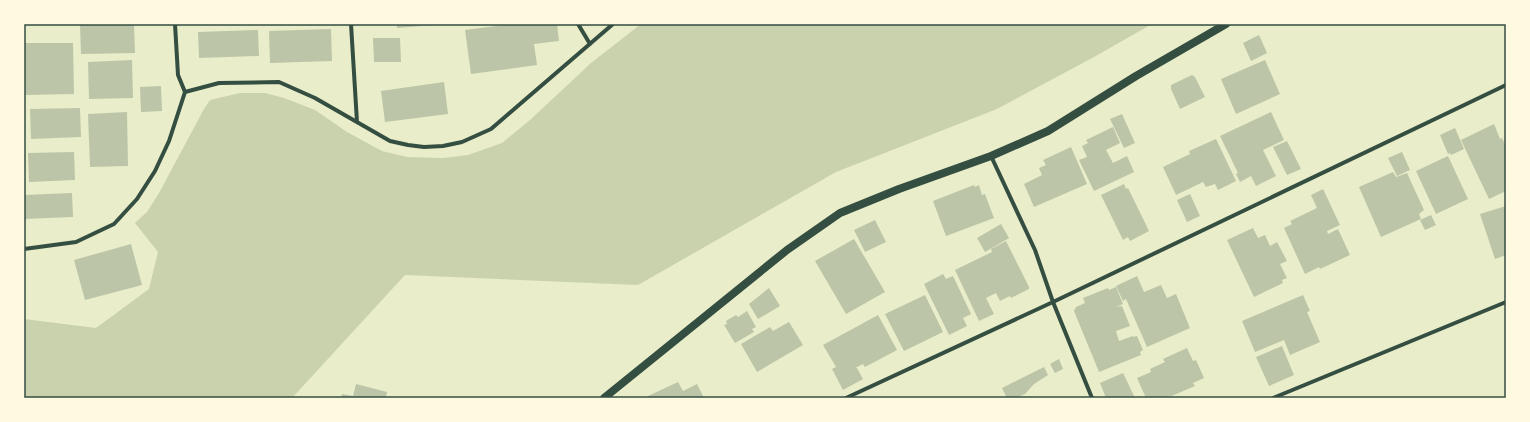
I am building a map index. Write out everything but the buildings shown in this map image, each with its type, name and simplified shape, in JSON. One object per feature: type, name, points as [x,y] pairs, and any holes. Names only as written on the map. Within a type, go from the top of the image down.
[{"type":"main road","points":[[609,397],[787,250],[840,213],[899,189],[991,156],[1048,131],[1136,76],[1226,24]]},
{"type":"street","points":[[24,249],[76,242],[114,224],[137,199],[155,171],[170,141],[185,92],[178,75],[175,24]]},
{"type":"street","points":[[351,24],[357,122]]},
{"type":"street","points":[[578,24],[590,44]]},
{"type":"street","points":[[185,92],[219,83],[279,82],[315,98],[390,141],[424,147],[443,146],[462,142],[491,129],[614,24]]},
{"type":"street","points":[[846,398],[1053,302],[1506,87]]},
{"type":"street","points":[[991,156],[1035,250],[1053,302],[1092,398]]},
{"type":"street","points":[[1272,398],[1506,302]]},
{"type":"green space","points":[[641,24],[1152,24],[997,109],[836,172],[638,285],[405,275],[292,398],[24,398],[24,319],[96,328],[149,289],[158,252],[135,223],[147,212],[159,193],[210,100],[240,93],[265,93],[284,98],[315,110],[347,132],[382,151],[407,157],[443,158],[468,155],[502,143],[530,120],[591,63]]}]
